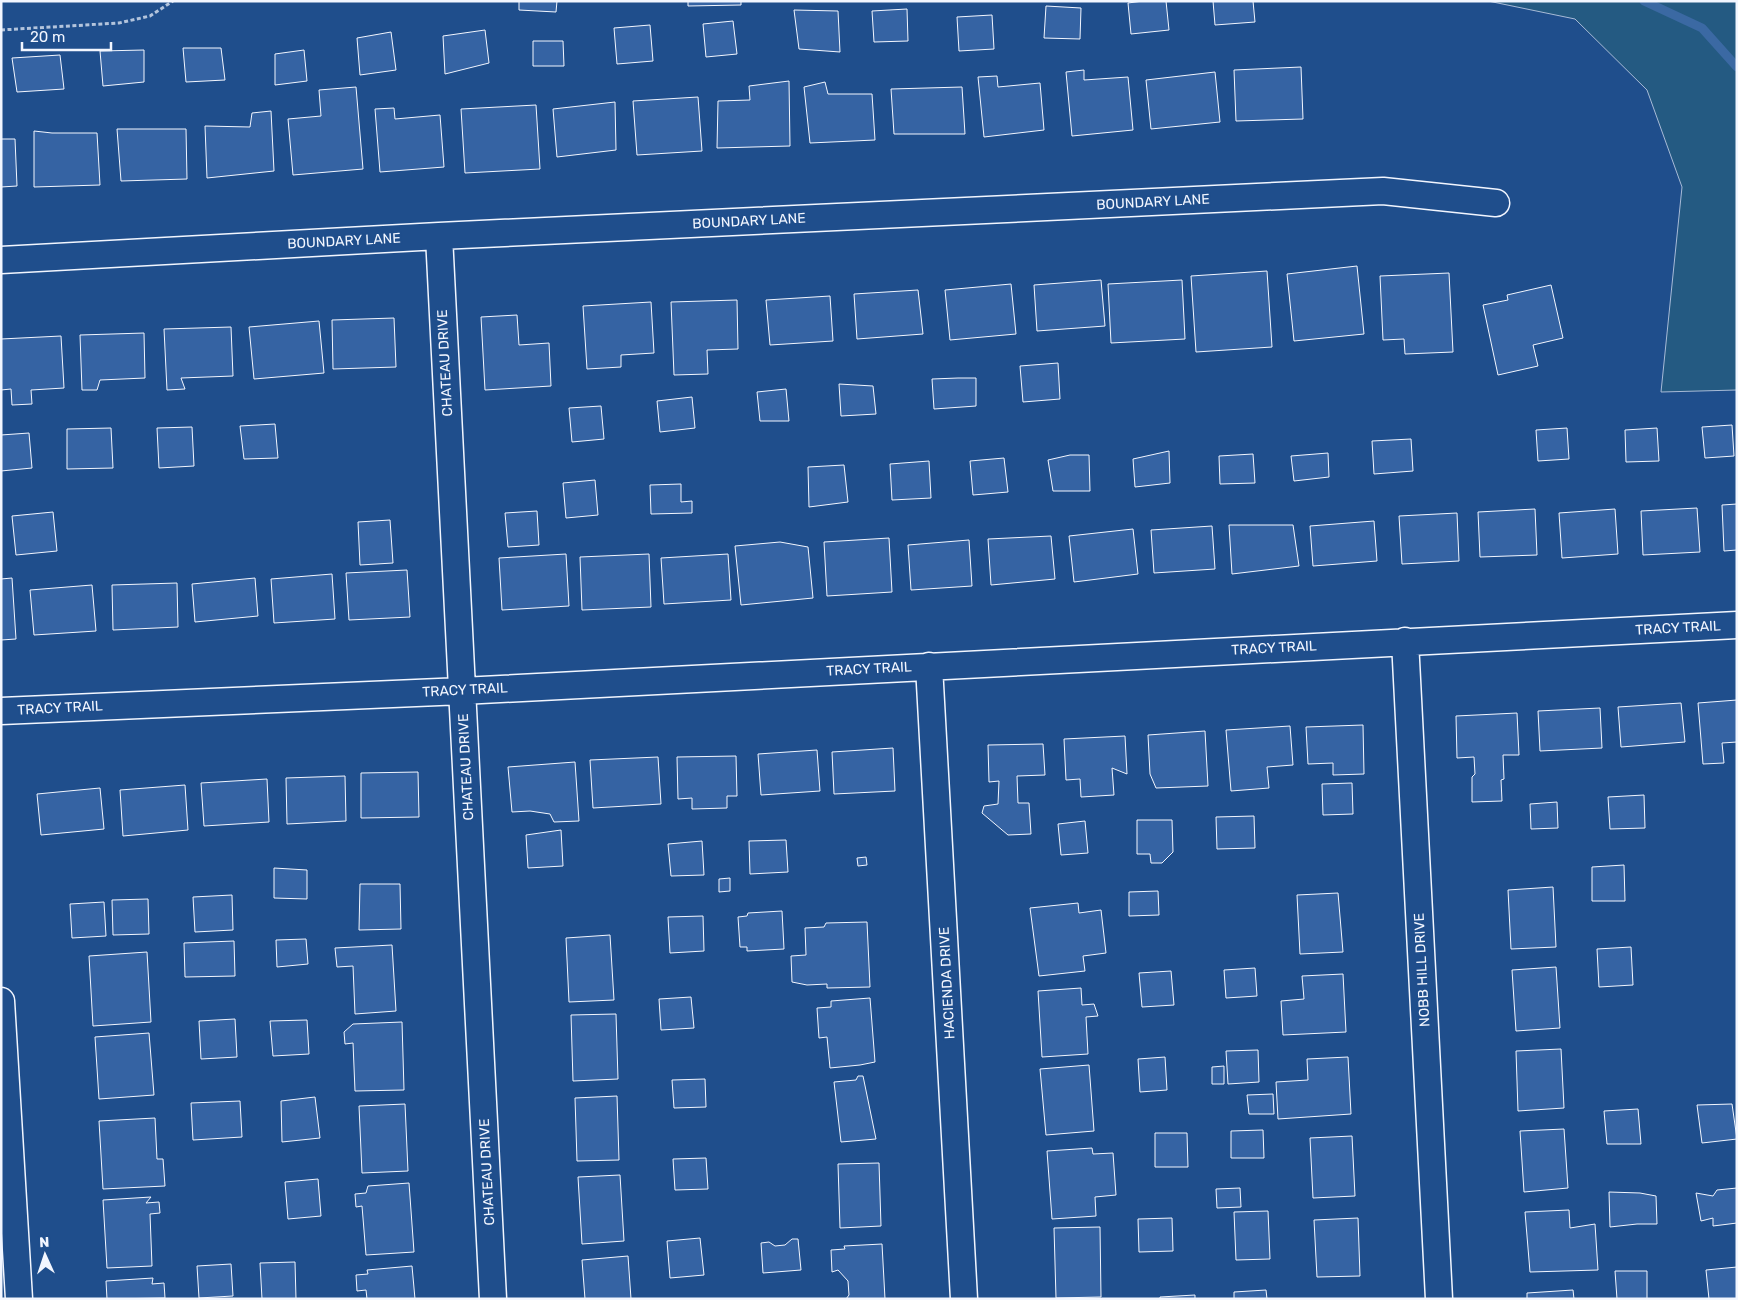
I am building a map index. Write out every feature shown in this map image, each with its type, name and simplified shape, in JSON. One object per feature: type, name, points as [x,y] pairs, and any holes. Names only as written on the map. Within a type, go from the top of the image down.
[{"type":"street","name":"BOUNDARY LANE","points":[[1,260],[439,236],[1383,191],[1496,203]]},
{"type":"street","name":"CHATEAU DRIVE","points":[[439,236],[493,1299]]},
{"type":"street","name":"TRACY TRAIL","points":[[1,711],[462,691],[1737,625]]},
{"type":"street","name":"NOBB HILL DRIVE","points":[[1405,641],[1440,1299]]},
{"type":"street","name":"HACIENDA DRIVE","points":[[929,666],[964,1299]]},
{"type":"street","points":[[1,1001],[19,1299]]},
{"type":"path","points":[[1,30],[119,23],[150,16],[173,1]]},
{"type":"shaded area","points":[[1488,1],[1737,1],[1737,390],[1661,392],[1682,187],[1647,90],[1575,19]]},
{"type":"building","points":[[519,1],[557,1],[556,12],[519,10]]},
{"type":"building","points":[[688,1],[741,1],[741,5],[688,6]]},
{"type":"building","points":[[1166,1],[1169,30],[1131,34],[1128,3]]},
{"type":"building","points":[[1213,1],[1253,1],[1255,22],[1215,25]]},
{"type":"building","points":[[1046,6],[1081,8],[1080,39],[1044,38]]},
{"type":"building","points":[[907,9],[908,41],[874,42],[872,11]]},
{"type":"building","points":[[794,10],[838,11],[840,52],[799,49]]},
{"type":"building","points":[[992,15],[994,49],[959,51],[957,17]]},
{"type":"building","points":[[733,21],[737,54],[706,57],[703,24]]},
{"type":"building","points":[[650,25],[653,61],[617,64],[614,28]]},
{"type":"building","points":[[485,30],[489,63],[445,74],[443,36]]},
{"type":"building","points":[[391,32],[396,70],[360,75],[357,38]]},
{"type":"building","points":[[533,41],[563,41],[564,66],[533,66]]},
{"type":"building","points":[[183,48],[221,48],[225,80],[186,82]]},
{"type":"building","points":[[144,50],[144,82],[103,86],[100,51]]},
{"type":"building","points":[[304,50],[307,81],[275,85],[275,54]]},
{"type":"building","points":[[60,55],[64,89],[17,92],[12,58]]},
{"type":"building","points":[[1301,67],[1303,119],[1236,121],[1234,70]]},
{"type":"building","points":[[1084,70],[1084,80],[1128,77],[1133,130],[1072,136],[1066,72]]},
{"type":"building","points":[[1215,72],[1220,122],[1151,129],[1146,80]]},
{"type":"building","points":[[997,76],[998,87],[1040,83],[1044,130],[984,137],[978,77]]},
{"type":"building","points":[[789,81],[790,146],[717,148],[718,101],[750,100],[749,86]]},
{"type":"building","points":[[825,82],[828,94],[872,94],[875,140],[810,143],[804,87]]},
{"type":"building","points":[[356,87],[363,169],[293,175],[288,119],[321,116],[319,90]]},
{"type":"building","points":[[962,87],[965,134],[894,134],[891,89]]},
{"type":"building","points":[[698,97],[702,151],[637,155],[633,101]]},
{"type":"building","points":[[615,102],[616,150],[557,157],[553,109]]},
{"type":"building","points":[[536,105],[540,169],[465,173],[461,109]]},
{"type":"building","points":[[394,108],[395,119],[440,115],[444,167],[380,172],[375,109]]},
{"type":"building","points":[[271,111],[274,171],[207,178],[205,126],[250,127],[252,113]]},
{"type":"building","points":[[117,129],[186,129],[187,179],[121,181]]},
{"type":"building","points":[[34,131],[97,133],[100,185],[34,187]]},
{"type":"building","points":[[1,139],[15,139],[17,186],[1,187]]},
{"type":"building","points":[[1357,266],[1364,334],[1294,341],[1287,274]]},
{"type":"building","points":[[1267,271],[1272,347],[1196,352],[1191,276]]},
{"type":"building","points":[[1449,273],[1453,352],[1405,354],[1404,339],[1383,340],[1380,276]]},
{"type":"building","points":[[1101,280],[1105,326],[1037,331],[1034,285]]},
{"type":"building","points":[[1182,280],[1185,339],[1111,343],[1108,284]]},
{"type":"building","points":[[1011,284],[1016,334],[950,340],[945,290]]},
{"type":"building","points":[[1551,285],[1563,338],[1533,345],[1538,366],[1498,375],[1483,305],[1508,300],[1507,295]]},
{"type":"building","points":[[918,290],[923,334],[857,339],[854,294]]},
{"type":"building","points":[[830,296],[833,341],[770,345],[766,300]]},
{"type":"building","points":[[737,300],[738,349],[707,350],[708,374],[674,375],[671,302]]},
{"type":"building","points":[[651,302],[654,353],[621,355],[621,367],[587,369],[583,306]]},
{"type":"building","points":[[517,315],[519,345],[549,343],[551,386],[485,390],[481,317]]},
{"type":"building","points":[[394,318],[396,367],[333,369],[332,320]]},
{"type":"building","points":[[319,321],[324,373],[254,379],[249,327]]},
{"type":"building","points":[[231,327],[233,376],[181,378],[185,389],[167,390],[164,329]]},
{"type":"building","points":[[144,333],[145,378],[100,380],[97,390],[82,390],[80,335]]},
{"type":"building","points":[[61,336],[64,388],[31,390],[32,404],[12,405],[11,389],[1,390],[1,339]]},
{"type":"building","points":[[1058,363],[1060,399],[1023,402],[1020,366]]},
{"type":"building","points":[[976,378],[976,406],[934,409],[932,379]]},
{"type":"building","points":[[839,384],[873,386],[876,414],[841,416]]},
{"type":"building","points":[[786,389],[789,421],[760,421],[757,392]]},
{"type":"building","points":[[692,397],[695,428],[660,432],[657,401]]},
{"type":"building","points":[[601,406],[604,439],[572,442],[569,408]]},
{"type":"building","points":[[275,424],[278,458],[244,459],[240,426]]},
{"type":"building","points":[[1732,425],[1734,456],[1705,458],[1702,427]]},
{"type":"building","points":[[192,427],[194,466],[159,468],[157,428]]},
{"type":"building","points":[[111,428],[113,468],[67,469],[67,429]]},
{"type":"building","points":[[1567,428],[1569,459],[1538,461],[1536,430]]},
{"type":"building","points":[[1657,428],[1659,461],[1626,462],[1625,430]]},
{"type":"building","points":[[29,433],[32,468],[1,471],[1,435]]},
{"type":"building","points":[[1411,439],[1413,471],[1374,474],[1372,441]]},
{"type":"building","points":[[1169,451],[1170,483],[1135,487],[1133,459]]},
{"type":"building","points":[[1328,453],[1329,477],[1294,481],[1291,456]]},
{"type":"building","points":[[1253,454],[1255,483],[1220,484],[1219,456]]},
{"type":"building","points":[[1070,455],[1089,455],[1090,491],[1053,491],[1048,460]]},
{"type":"building","points":[[1004,458],[1008,492],[973,495],[970,461]]},
{"type":"building","points":[[929,461],[931,498],[892,500],[890,464]]},
{"type":"building","points":[[844,465],[848,502],[809,507],[808,467]]},
{"type":"building","points":[[595,480],[598,515],[566,518],[563,483]]},
{"type":"building","points":[[681,484],[681,502],[692,501],[692,513],[651,514],[650,485]]},
{"type":"building","points":[[1737,504],[1737,550],[1724,551],[1722,505]]},
{"type":"building","points":[[1697,508],[1700,552],[1643,555],[1641,511]]},
{"type":"building","points":[[1535,509],[1537,555],[1480,557],[1478,512]]},
{"type":"building","points":[[1615,509],[1618,554],[1562,558],[1559,513]]},
{"type":"building","points":[[537,511],[539,545],[508,547],[505,513]]},
{"type":"building","points":[[53,512],[57,551],[16,555],[12,516]]},
{"type":"building","points":[[1457,513],[1459,561],[1402,564],[1399,516]]},
{"type":"building","points":[[390,520],[393,563],[360,565],[358,522]]},
{"type":"building","points":[[1374,521],[1377,561],[1313,566],[1310,526]]},
{"type":"building","points":[[1229,525],[1293,525],[1299,566],[1232,574]]},
{"type":"building","points":[[1212,526],[1215,569],[1154,573],[1151,530]]},
{"type":"building","points":[[1133,529],[1138,574],[1074,582],[1069,536]]},
{"type":"building","points":[[1051,536],[1055,579],[991,585],[988,539]]},
{"type":"building","points":[[889,538],[892,592],[827,596],[824,542]]},
{"type":"building","points":[[969,540],[972,586],[911,590],[908,545]]},
{"type":"building","points":[[780,542],[808,547],[813,598],[741,605],[735,546]]},
{"type":"building","points":[[566,554],[569,606],[502,610],[499,558]]},
{"type":"building","points":[[649,554],[651,607],[582,610],[580,557]]},
{"type":"building","points":[[728,554],[731,600],[664,604],[661,558]]},
{"type":"building","points":[[407,570],[410,617],[349,620],[346,573]]},
{"type":"building","points":[[332,574],[335,619],[274,623],[271,579]]},
{"type":"building","points":[[12,578],[16,639],[1,640],[1,579]]},
{"type":"building","points":[[255,578],[258,616],[195,622],[192,584]]},
{"type":"building","points":[[177,583],[178,627],[113,630],[112,585]]},
{"type":"building","points":[[92,585],[96,631],[34,635],[30,590]]},
{"type":"building","points":[[1737,700],[1737,742],[1722,743],[1724,763],[1703,764],[1698,703]]},
{"type":"building","points":[[1681,703],[1685,742],[1621,747],[1618,707]]},
{"type":"building","points":[[1600,708],[1602,748],[1540,751],[1538,711]]},
{"type":"building","points":[[1517,713],[1519,755],[1503,755],[1504,779],[1501,780],[1502,801],[1472,802],[1472,777],[1475,774],[1474,757],[1457,758],[1456,716]]},
{"type":"building","points":[[1363,725],[1364,774],[1333,775],[1333,763],[1308,764],[1306,727]]},
{"type":"building","points":[[1290,726],[1293,765],[1267,767],[1269,788],[1231,791],[1226,730]]},
{"type":"building","points":[[1205,731],[1208,786],[1156,788],[1150,774],[1148,735]]},
{"type":"building","points":[[1125,736],[1127,774],[1112,768],[1114,795],[1081,797],[1080,779],[1066,780],[1064,739]]},
{"type":"building","points":[[1043,744],[1045,775],[1017,776],[1018,803],[1029,803],[1031,834],[1008,835],[982,813],[984,806],[998,804],[999,781],[989,782],[988,745]]},
{"type":"building","points":[[893,748],[895,791],[834,794],[832,752]]},
{"type":"building","points":[[817,750],[820,791],[761,795],[758,754]]},
{"type":"building","points":[[736,756],[737,796],[727,796],[727,808],[692,809],[692,798],[678,799],[677,757]]},
{"type":"building","points":[[658,757],[661,804],[593,808],[590,760]]},
{"type":"building","points":[[575,762],[579,821],[554,822],[550,814],[530,811],[512,812],[508,767]]},
{"type":"building","points":[[418,772],[419,817],[361,818],[361,773]]},
{"type":"building","points":[[345,776],[346,821],[287,824],[286,778]]},
{"type":"building","points":[[267,779],[269,822],[204,826],[201,783]]},
{"type":"building","points":[[1352,783],[1353,814],[1323,815],[1322,784]]},
{"type":"building","points":[[185,785],[188,830],[123,836],[120,790]]},
{"type":"building","points":[[100,788],[104,829],[41,835],[37,794]]},
{"type":"building","points":[[1644,795],[1645,828],[1610,829],[1608,797]]},
{"type":"building","points":[[1557,802],[1558,828],[1531,829],[1530,804]]},
{"type":"building","points":[[1254,816],[1255,848],[1217,849],[1216,817]]},
{"type":"building","points":[[1137,820],[1172,820],[1173,852],[1162,863],[1151,863],[1150,854],[1137,854]]},
{"type":"building","points":[[1085,821],[1088,853],[1061,855],[1058,824]]},
{"type":"building","points":[[561,830],[563,866],[528,868],[526,835]]},
{"type":"building","points":[[786,840],[788,872],[750,874],[749,841]]},
{"type":"building","points":[[702,841],[704,875],[671,876],[668,844]]},
{"type":"building","points":[[866,857],[867,865],[858,866],[857,858]]},
{"type":"building","points":[[1624,865],[1625,901],[1592,901],[1592,867]]},
{"type":"building","points":[[274,868],[307,870],[307,899],[274,898]]},
{"type":"building","points":[[730,878],[730,891],[719,892],[719,879]]},
{"type":"building","points":[[360,884],[400,884],[401,929],[359,930]]},
{"type":"building","points":[[1553,887],[1556,947],[1511,949],[1508,890]]},
{"type":"building","points":[[1158,891],[1159,915],[1129,916],[1129,892]]},
{"type":"building","points":[[1338,893],[1343,952],[1300,954],[1297,895]]},
{"type":"building","points":[[232,895],[233,930],[195,932],[193,897]]},
{"type":"building","points":[[148,899],[149,934],[113,935],[112,900]]},
{"type":"building","points":[[104,902],[106,936],[72,938],[70,904]]},
{"type":"building","points":[[1078,903],[1079,913],[1101,910],[1106,953],[1083,956],[1085,971],[1039,976],[1030,908]]},
{"type":"building","points":[[782,911],[784,949],[747,951],[747,947],[740,947],[738,917],[747,916],[748,913]]},
{"type":"building","points":[[703,916],[704,951],[670,953],[668,917]]},
{"type":"building","points":[[867,922],[870,987],[827,988],[827,984],[807,985],[792,982],[791,956],[806,955],[805,928],[824,927],[826,923]]},
{"type":"building","points":[[610,935],[614,1000],[569,1002],[566,938]]},
{"type":"building","points":[[306,939],[308,964],[277,967],[276,940]]},
{"type":"building","points":[[234,941],[235,976],[185,977],[184,943]]},
{"type":"building","points":[[392,945],[396,1011],[355,1014],[353,966],[337,967],[335,948]]},
{"type":"building","points":[[1631,947],[1633,985],[1599,987],[1597,949]]},
{"type":"building","points":[[147,952],[151,1022],[93,1026],[89,956]]},
{"type":"building","points":[[1556,967],[1560,1028],[1516,1031],[1512,970]]},
{"type":"building","points":[[1255,968],[1257,996],[1226,998],[1224,970]]},
{"type":"building","points":[[1171,971],[1174,1005],[1142,1007],[1139,973]]},
{"type":"building","points":[[1343,974],[1346,1032],[1283,1035],[1281,1001],[1304,999],[1302,976]]},
{"type":"building","points":[[1081,988],[1082,1005],[1094,1004],[1098,1016],[1086,1017],[1088,1054],[1042,1057],[1038,991]]},
{"type":"building","points":[[691,997],[694,1028],[661,1030],[659,999]]},
{"type":"building","points":[[870,998],[875,1062],[830,1068],[827,1037],[819,1038],[817,1008],[831,1007],[831,1001]]},
{"type":"building","points":[[616,1014],[618,1079],[573,1081],[571,1015]]},
{"type":"building","points":[[235,1019],[237,1057],[201,1059],[199,1021]]},
{"type":"building","points":[[307,1020],[309,1054],[273,1056],[270,1021]]},
{"type":"building","points":[[402,1022],[404,1090],[355,1091],[353,1043],[345,1044],[344,1032],[353,1024]]},
{"type":"building","points":[[149,1033],[154,1095],[99,1099],[95,1037]]},
{"type":"building","points":[[1561,1049],[1564,1108],[1518,1111],[1516,1051]]},
{"type":"building","points":[[1258,1050],[1259,1082],[1228,1084],[1226,1051]]},
{"type":"building","points":[[1165,1057],[1167,1090],[1140,1092],[1138,1059]]},
{"type":"building","points":[[1348,1057],[1351,1114],[1278,1119],[1276,1082],[1308,1080],[1307,1059]]},
{"type":"building","points":[[1089,1065],[1094,1131],[1046,1135],[1040,1069]]},
{"type":"building","points":[[1224,1066],[1224,1084],[1212,1084],[1212,1067]]},
{"type":"building","points":[[858,1076],[863,1076],[876,1139],[841,1142],[834,1082],[856,1080]]},
{"type":"building","points":[[705,1079],[706,1107],[674,1108],[672,1080]]},
{"type":"building","points":[[1273,1094],[1274,1114],[1249,1114],[1247,1095]]},
{"type":"building","points":[[617,1096],[619,1160],[577,1161],[575,1098]]},
{"type":"building","points":[[315,1097],[320,1138],[282,1142],[281,1101]]},
{"type":"building","points":[[240,1101],[242,1137],[193,1140],[191,1103]]},
{"type":"building","points":[[405,1104],[408,1171],[362,1173],[359,1106]]},
{"type":"building","points":[[1732,1104],[1737,1139],[1702,1143],[1697,1105]]},
{"type":"building","points":[[1638,1109],[1641,1144],[1607,1144],[1604,1111]]},
{"type":"building","points":[[155,1118],[157,1159],[163,1159],[165,1186],[103,1189],[99,1121]]},
{"type":"building","points":[[1564,1129],[1568,1188],[1524,1192],[1520,1131]]},
{"type":"building","points":[[1263,1130],[1264,1158],[1231,1158],[1231,1131]]},
{"type":"building","points":[[1155,1133],[1187,1133],[1188,1167],[1155,1167]]},
{"type":"building","points":[[1352,1136],[1355,1196],[1313,1198],[1310,1138]]},
{"type":"building","points":[[1092,1148],[1093,1154],[1113,1153],[1116,1195],[1095,1197],[1096,1216],[1052,1219],[1047,1151]]},
{"type":"building","points":[[706,1158],[708,1189],[675,1190],[673,1159]]},
{"type":"building","points":[[879,1163],[881,1226],[840,1228],[838,1164]]},
{"type":"building","points":[[620,1175],[624,1241],[582,1244],[578,1177]]},
{"type":"building","points":[[318,1179],[321,1216],[288,1219],[285,1182]]},
{"type":"building","points":[[409,1183],[414,1252],[366,1255],[362,1206],[356,1207],[355,1194],[366,1193],[368,1186]]},
{"type":"building","points":[[1240,1188],[1241,1207],[1217,1208],[1216,1189]]},
{"type":"building","points":[[1737,1188],[1737,1223],[1713,1226],[1713,1218],[1701,1221],[1696,1193],[1713,1196],[1717,1190]]},
{"type":"building","points":[[1609,1192],[1640,1193],[1656,1196],[1657,1224],[1610,1227]]},
{"type":"building","points":[[151,1197],[146,1203],[159,1202],[160,1213],[150,1214],[152,1266],[107,1268],[103,1200]]},
{"type":"building","points":[[1569,1210],[1570,1228],[1595,1224],[1598,1270],[1530,1272],[1525,1212]]},
{"type":"building","points":[[1268,1211],[1270,1259],[1236,1260],[1234,1212]]},
{"type":"building","points":[[1172,1218],[1173,1251],[1139,1252],[1138,1219]]},
{"type":"building","points":[[1358,1218],[1360,1276],[1317,1277],[1314,1220]]},
{"type":"building","points":[[1100,1227],[1101,1297],[1056,1298],[1054,1228]]},
{"type":"building","points":[[700,1238],[704,1275],[670,1278],[667,1241]]},
{"type":"building","points":[[792,1239],[798,1239],[801,1270],[763,1273],[761,1243],[769,1242],[775,1246],[785,1245]]},
{"type":"building","points":[[882,1244],[885,1299],[846,1299],[849,1295],[848,1281],[838,1270],[832,1272],[831,1250],[845,1249],[844,1246]]},
{"type":"building","points":[[628,1256],[631,1299],[585,1299],[582,1260]]},
{"type":"building","points":[[295,1262],[296,1299],[262,1299],[260,1263]]},
{"type":"building","points":[[231,1264],[233,1296],[199,1298],[197,1266]]},
{"type":"building","points":[[412,1266],[415,1299],[367,1299],[366,1290],[357,1291],[356,1275],[368,1274],[367,1270]]},
{"type":"building","points":[[1737,1267],[1737,1299],[1709,1299],[1706,1270]]},
{"type":"building","points":[[1615,1271],[1647,1271],[1647,1299],[1617,1299]]},
{"type":"building","points":[[153,1278],[152,1284],[164,1283],[165,1298],[107,1299],[106,1281]]},
{"type":"building","points":[[1266,1290],[1267,1299],[1234,1299],[1234,1292]]},
{"type":"building","points":[[1573,1290],[1574,1299],[1527,1299],[1527,1293]]},
{"type":"building","points":[[1195,1295],[1195,1299],[1160,1299],[1160,1297]]},
{"type":"waterway","points":[[1644,1],[1702,28],[1737,67]]}]
